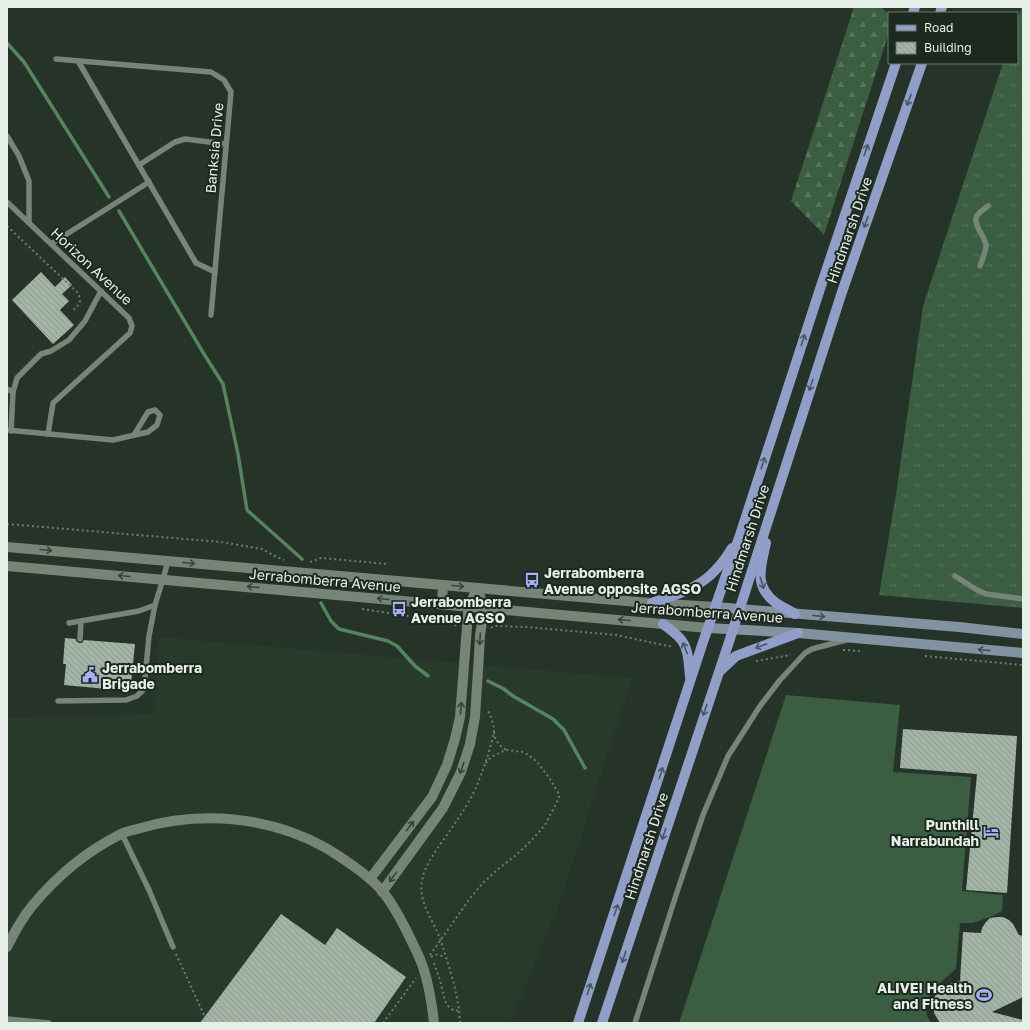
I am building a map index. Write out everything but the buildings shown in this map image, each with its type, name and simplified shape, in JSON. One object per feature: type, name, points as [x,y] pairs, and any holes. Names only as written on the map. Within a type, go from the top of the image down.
[{"type":"main road","name":"Hindmarsh Drive","points":[[578,1023],[896,64]]},
{"type":"main road","name":"Hindmarsh Drive","points":[[602,1023],[733,629],[842,292],[922,64]]},
{"type":"main road","points":[[777,490],[762,559],[760,578],[763,589],[771,599],[795,614]]},
{"type":"main road","points":[[652,603],[697,586],[718,567],[740,535]]},
{"type":"main road","name":"Jerrabomberra Avenue","points":[[716,607],[959,627],[1023,634]]},
{"type":"main road","points":[[663,624],[684,643],[686,647],[691,681]]},
{"type":"main road","name":"Jerrabomberra Avenue","points":[[708,628],[798,633],[1023,653]]},
{"type":"main road","points":[[718,673],[736,656],[798,633]]},
{"type":"street","name":"Jerrabomberra Avenue","points":[[7,547],[652,603],[716,607]]},
{"type":"street","name":"Jerrabomberra Avenue","points":[[7,566],[708,628]]},
{"type":"street","points":[[442,604],[443,585]]},
{"type":"street","points":[[370,879],[432,797],[447,765],[460,717],[469,607],[477,588]]},
{"type":"street","points":[[382,892],[443,808],[462,772],[470,744],[475,717],[480,636],[484,608],[477,588]]},
{"type":"street","points":[[7,947],[14,933],[31,907],[53,883],[77,862],[102,845],[122,834],[157,823],[184,819],[214,818],[245,821],[271,826],[300,835],[316,842],[348,862],[370,879],[392,905],[423,966],[428,984],[434,1023]]},
{"type":"lane","name":"Banksia Drive","points":[[56,59],[211,72],[224,80],[231,92],[211,315]]},
{"type":"lane","points":[[78,61],[196,263],[215,272]]},
{"type":"lane","points":[[7,136],[19,156],[29,181],[29,223]]},
{"type":"lane","points":[[139,165],[175,142],[185,139],[226,144]]},
{"type":"lane","points":[[51,244],[149,182]]},
{"type":"lane","name":"Horizon Avenue","points":[[7,202],[129,318],[132,326],[130,333],[53,402],[48,434]]},
{"type":"lane","points":[[980,266],[986,246],[984,238],[976,223],[976,219],[977,215],[988,206]]},
{"type":"lane","points":[[101,291],[85,321],[69,340],[52,351],[41,354],[17,378],[13,392],[9,431],[113,440],[148,432],[157,426],[160,415],[155,410],[148,412],[134,435]]},
{"type":"lane","points":[[7,389],[13,392]]},
{"type":"lane","points":[[58,701],[126,700],[137,696],[144,689],[149,636],[155,605],[168,561]]},
{"type":"lane","points":[[955,576],[986,594],[1023,599]]},
{"type":"lane","points":[[69,623],[139,611],[155,605]]},
{"type":"lane","points":[[80,639],[81,621]]},
{"type":"lane","points":[[635,1023],[701,822],[728,756],[760,706],[780,680],[805,653],[812,648],[854,638]]},
{"type":"lane","points":[[122,834],[149,890],[173,947]]},
{"type":"lane","points":[[7,1019],[49,1023]]},
{"type":"path","points":[[7,226],[77,292],[80,297],[80,301],[78,306],[71,312]]},
{"type":"path","points":[[7,524],[221,542],[262,549],[289,561]]},
{"type":"path","points":[[308,563],[321,558],[388,564]]},
{"type":"path","points":[[359,597],[357,608],[454,623],[456,624],[458,630]]},
{"type":"path","points":[[488,629],[494,626],[526,627],[616,635],[675,648]]},
{"type":"path","points":[[842,650],[863,651]]},
{"type":"path","points":[[752,662],[805,653]]},
{"type":"path","points":[[918,656],[1023,665]]},
{"type":"path","points":[[446,959],[438,955],[433,955],[426,960],[482,884],[530,842],[545,825],[559,798],[559,794],[550,779],[538,763],[523,752],[506,750],[497,743],[494,738],[494,729]]},
{"type":"path","points":[[460,1023],[460,1011],[456,991],[436,928],[426,910],[421,895],[422,882],[426,867],[468,802],[485,765],[492,757],[506,750]]},
{"type":"path","points":[[173,947],[205,1017]]},
{"type":"path","points":[[431,960],[440,980],[445,1001],[453,1010],[460,1011]]},
{"type":"path","points":[[383,1023],[419,973]]},
{"type":"shaded area","points":[[159,637],[632,678],[560,901],[510,1023],[7,1023],[7,718],[153,714]]},
{"type":"green space","points":[[854,7],[881,7],[888,14],[888,35],[824,235],[791,201]]},
{"type":"green space","points":[[1023,7],[1023,608],[879,595],[896,494],[923,306],[1003,64],[1018,64],[1018,18]]},
{"type":"green space","points":[[786,695],[900,705],[893,772],[971,777],[962,891],[1003,895],[1002,911],[973,923],[960,923],[956,969],[934,988],[926,1001],[927,1016],[931,1023],[679,1023]]},
{"type":"waterway","points":[[7,43],[24,62],[109,197]]},
{"type":"waterway","points":[[119,211],[223,384],[238,454],[247,510],[302,559]]},
{"type":"waterway","points":[[321,603],[331,621],[339,629],[388,641],[397,646],[415,666],[428,676]]},
{"type":"waterway","points":[[488,681],[553,719],[564,730],[585,768]]},
{"type":"place","name":"Jerrabomberra Avenue opposite AGSO","points":[[532,580]]},
{"type":"place","name":"Jerrabomberra Avenue AGSO","points":[[399,609]]},
{"type":"place","name":"Jerrabomberra Brigade","points":[[90,675]]},
{"type":"place","name":"Punthill Narrabundah","points":[[991,832]]},
{"type":"place","name":"ALIVE! Health and Fitness","points":[[984,995]]}]
